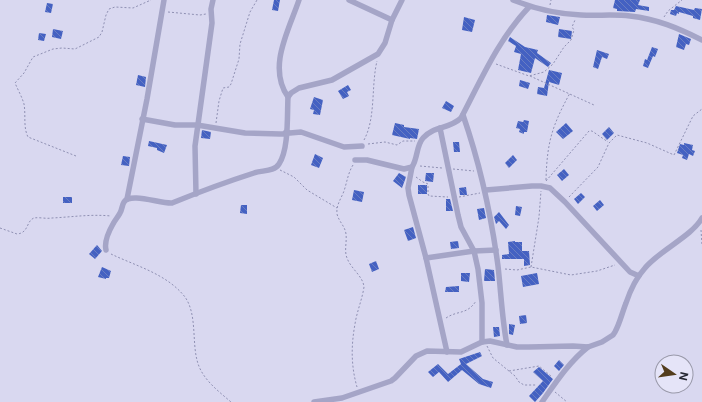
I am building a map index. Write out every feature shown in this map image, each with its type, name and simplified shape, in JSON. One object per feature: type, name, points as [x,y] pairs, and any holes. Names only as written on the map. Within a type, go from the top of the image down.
[{"type":"street","points":[[106,250],[105,243],[124,202],[127,199],[164,0]]},
{"type":"street","points":[[196,194],[194,146],[212,23],[211,9],[213,0]]},
{"type":"street","points":[[288,98],[282,86],[279,62],[287,32],[299,0]]},
{"type":"street","points":[[349,0],[392,20]]},
{"type":"street","points":[[127,199],[130,197],[161,203],[172,203],[254,173],[275,168],[279,164],[284,152],[288,98],[291,93],[299,88],[332,80],[378,54],[385,43],[392,20],[402,0]]},
{"type":"street","points":[[513,0],[529,6],[554,12],[580,15],[618,14],[663,22],[702,40]]},
{"type":"street","points":[[447,352],[426,258],[409,195],[408,188],[412,168],[420,142],[430,132],[455,123],[463,115],[490,62],[507,33],[529,6]]},
{"type":"street","points":[[463,115],[486,190],[496,250],[507,345]]},
{"type":"street","points":[[142,119],[175,125],[197,125],[252,133],[282,134],[286,132],[301,132],[344,147],[362,146]]},
{"type":"street","points":[[440,128],[461,227],[474,251],[481,293],[484,342]]},
{"type":"street","points":[[355,160],[367,160],[404,170],[412,168]]},
{"type":"street","points":[[486,190],[541,186],[553,190],[630,272],[639,276]]},
{"type":"street","points":[[314,402],[342,398],[396,378],[411,361],[427,351],[461,352],[484,342],[496,342],[529,348],[573,346],[588,347],[602,342],[613,336],[628,295],[639,276],[656,256],[685,235],[701,220]]},
{"type":"street","points":[[426,258],[474,251],[496,250]]},
{"type":"street","points":[[542,402],[572,362],[588,347]]},
{"type":"path","points":[[76,156],[28,137],[25,129],[25,110],[15,83],[24,73],[34,57],[62,48],[75,49],[100,37],[106,15],[109,10],[121,6],[133,8],[152,0]]},
{"type":"path","points":[[215,128],[222,90],[224,86],[229,87],[231,84],[239,59],[240,44],[250,12],[257,0]]},
{"type":"path","points":[[663,22],[666,14],[682,0]]},
{"type":"path","points":[[162,11],[200,15],[207,14],[211,9]]},
{"type":"path","points":[[530,76],[544,72],[552,64],[571,40],[574,23],[580,15]]},
{"type":"path","points":[[362,146],[367,135],[370,121],[372,89],[378,54]]},
{"type":"path","points":[[490,62],[530,76],[594,105]]},
{"type":"path","points":[[570,93],[550,137],[546,181],[589,131],[592,131],[609,143]]},
{"type":"path","points":[[564,202],[598,167],[609,143],[617,135],[647,143],[674,155],[693,116],[702,109]]},
{"type":"path","points":[[362,146],[379,142],[397,145],[403,141],[420,142]]},
{"type":"path","points":[[355,160],[337,208],[339,219],[346,233],[347,260],[364,282],[355,324],[352,350],[352,368],[358,391]]},
{"type":"path","points":[[275,168],[294,177],[307,190],[337,208]]},
{"type":"path","points":[[412,168],[481,171]]},
{"type":"path","points":[[412,168],[428,184],[428,194],[431,196],[454,198],[467,196],[486,190]]},
{"type":"path","points":[[531,267],[539,217],[541,186]]},
{"type":"path","points":[[0,228],[17,234],[25,231],[30,220],[35,218],[93,215],[118,217]]},
{"type":"path","points":[[701,220],[702,245]]},
{"type":"path","points":[[106,250],[110,254],[160,276],[176,288],[185,298],[194,327],[197,360],[206,379],[231,402]]},
{"type":"path","points":[[498,268],[517,270],[531,267],[571,275],[607,268],[621,262]]},
{"type":"path","points":[[440,322],[452,314],[469,310],[481,293]]},
{"type":"path","points":[[484,342],[493,358],[524,386],[537,385]]},
{"type":"path","points":[[509,371],[539,366],[557,382]]},
{"type":"path","points":[[552,389],[567,402]]},
{"type":"building","points":[[274,0],[280,0],[278,11],[272,10]]},
{"type":"building","points":[[615,0],[640,0],[638,5],[649,7],[649,11],[636,9],[635,12],[617,11],[617,9],[613,8]]},
{"type":"building","points":[[47,3],[53,4],[51,13],[45,12]]},
{"type":"building","points":[[676,6],[694,10],[695,8],[702,9],[700,20],[693,18],[693,16],[679,12],[676,16],[670,14],[671,10],[674,10]]},
{"type":"building","points":[[547,15],[560,17],[558,25],[546,22]]},
{"type":"building","points":[[464,17],[475,20],[472,32],[462,30]]},
{"type":"building","points":[[53,29],[63,31],[61,39],[52,37]]},
{"type":"building","points":[[559,29],[572,31],[571,39],[558,37]]},
{"type":"building","points":[[39,33],[46,34],[44,41],[38,40]]},
{"type":"building","points":[[679,34],[691,39],[689,45],[686,44],[684,50],[676,47]]},
{"type":"building","points":[[510,37],[525,47],[538,50],[537,53],[551,63],[548,67],[535,58],[531,73],[518,70],[521,54],[514,52],[516,46],[508,41]]},
{"type":"building","points":[[652,47],[658,49],[648,68],[643,66]]},
{"type":"building","points":[[597,50],[609,54],[607,59],[602,57],[598,69],[593,67]]},
{"type":"building","points":[[549,70],[562,73],[559,85],[549,82],[547,96],[537,94],[538,87],[544,88]]},
{"type":"building","points":[[138,75],[146,77],[145,87],[136,85]]},
{"type":"building","points":[[520,80],[530,83],[528,89],[519,86]]},
{"type":"building","points":[[348,85],[351,90],[347,92],[349,96],[343,99],[338,91]]},
{"type":"building","points":[[314,97],[323,100],[320,115],[313,114],[314,110],[310,109]]},
{"type":"building","points":[[446,101],[454,106],[451,112],[442,108]]},
{"type":"building","points":[[524,120],[529,121],[527,132],[524,132],[524,134],[519,132],[520,129],[516,128],[518,121],[523,122]]},
{"type":"building","points":[[395,123],[404,125],[404,127],[419,129],[417,139],[392,135]]},
{"type":"building","points":[[566,123],[573,131],[563,139],[556,132]]},
{"type":"building","points":[[609,127],[614,133],[607,140],[602,134]]},
{"type":"building","points":[[202,130],[211,132],[210,139],[201,138]]},
{"type":"building","points":[[149,141],[167,145],[164,153],[157,150],[157,148],[148,146]]},
{"type":"building","points":[[453,142],[459,142],[460,152],[454,152]]},
{"type":"building","points":[[684,143],[693,145],[692,150],[695,151],[693,156],[689,154],[687,160],[682,158],[683,155],[677,153],[680,144],[684,145]]},
{"type":"building","points":[[315,154],[323,158],[319,168],[311,165]]},
{"type":"building","points":[[513,155],[517,160],[509,168],[505,163]]},
{"type":"building","points":[[123,156],[130,157],[129,166],[121,165]]},
{"type":"building","points":[[564,169],[569,175],[562,181],[557,175]]},
{"type":"building","points":[[399,173],[406,177],[402,188],[393,181]]},
{"type":"building","points":[[426,173],[434,173],[433,182],[425,181]]},
{"type":"building","points":[[418,185],[427,185],[427,194],[418,194]]},
{"type":"building","points":[[466,187],[467,195],[460,195],[459,188]]},
{"type":"building","points":[[354,190],[364,192],[362,202],[352,200]]},
{"type":"building","points":[[581,193],[585,197],[578,204],[574,199]]},
{"type":"building","points":[[63,197],[72,197],[72,203],[63,203]]},
{"type":"building","points":[[446,199],[450,199],[453,211],[446,211]]},
{"type":"building","points":[[600,200],[604,205],[597,211],[593,206]]},
{"type":"building","points":[[241,205],[247,205],[247,214],[240,213]]},
{"type":"building","points":[[516,206],[522,207],[520,216],[515,215]]},
{"type":"building","points":[[484,208],[486,218],[479,220],[477,209]]},
{"type":"building","points":[[499,212],[509,225],[506,229],[499,221],[496,224],[494,217]]},
{"type":"building","points":[[413,227],[416,238],[408,241],[404,230]]},
{"type":"building","points":[[458,241],[459,248],[451,249],[450,242]]},
{"type":"building","points":[[508,242],[522,242],[522,251],[529,251],[530,265],[524,266],[524,259],[502,259],[502,255],[509,254]]},
{"type":"building","points":[[97,245],[102,251],[95,259],[89,254]]},
{"type":"building","points":[[376,261],[379,269],[372,272],[369,264]]},
{"type":"building","points":[[102,267],[111,271],[109,278],[106,279],[98,277]]},
{"type":"building","points":[[485,269],[494,270],[495,281],[484,281]]},
{"type":"building","points":[[461,273],[470,273],[469,282],[461,281]]},
{"type":"building","points":[[537,273],[539,284],[523,287],[521,276]]},
{"type":"building","points":[[459,286],[459,292],[445,292],[446,287]]},
{"type":"building","points":[[526,315],[527,323],[520,324],[519,316]]},
{"type":"building","points":[[509,324],[515,325],[513,335],[509,334]]},
{"type":"building","points":[[493,327],[499,327],[500,336],[494,337]]},
{"type":"building","points":[[480,352],[482,356],[466,364],[483,379],[493,382],[491,388],[479,384],[462,370],[448,382],[439,372],[433,377],[428,372],[438,364],[448,374],[461,364],[459,359]]},
{"type":"building","points":[[559,360],[564,365],[559,371],[554,366]]},
{"type":"building","points":[[539,367],[553,379],[535,402],[529,396],[543,381],[533,372]]}]
